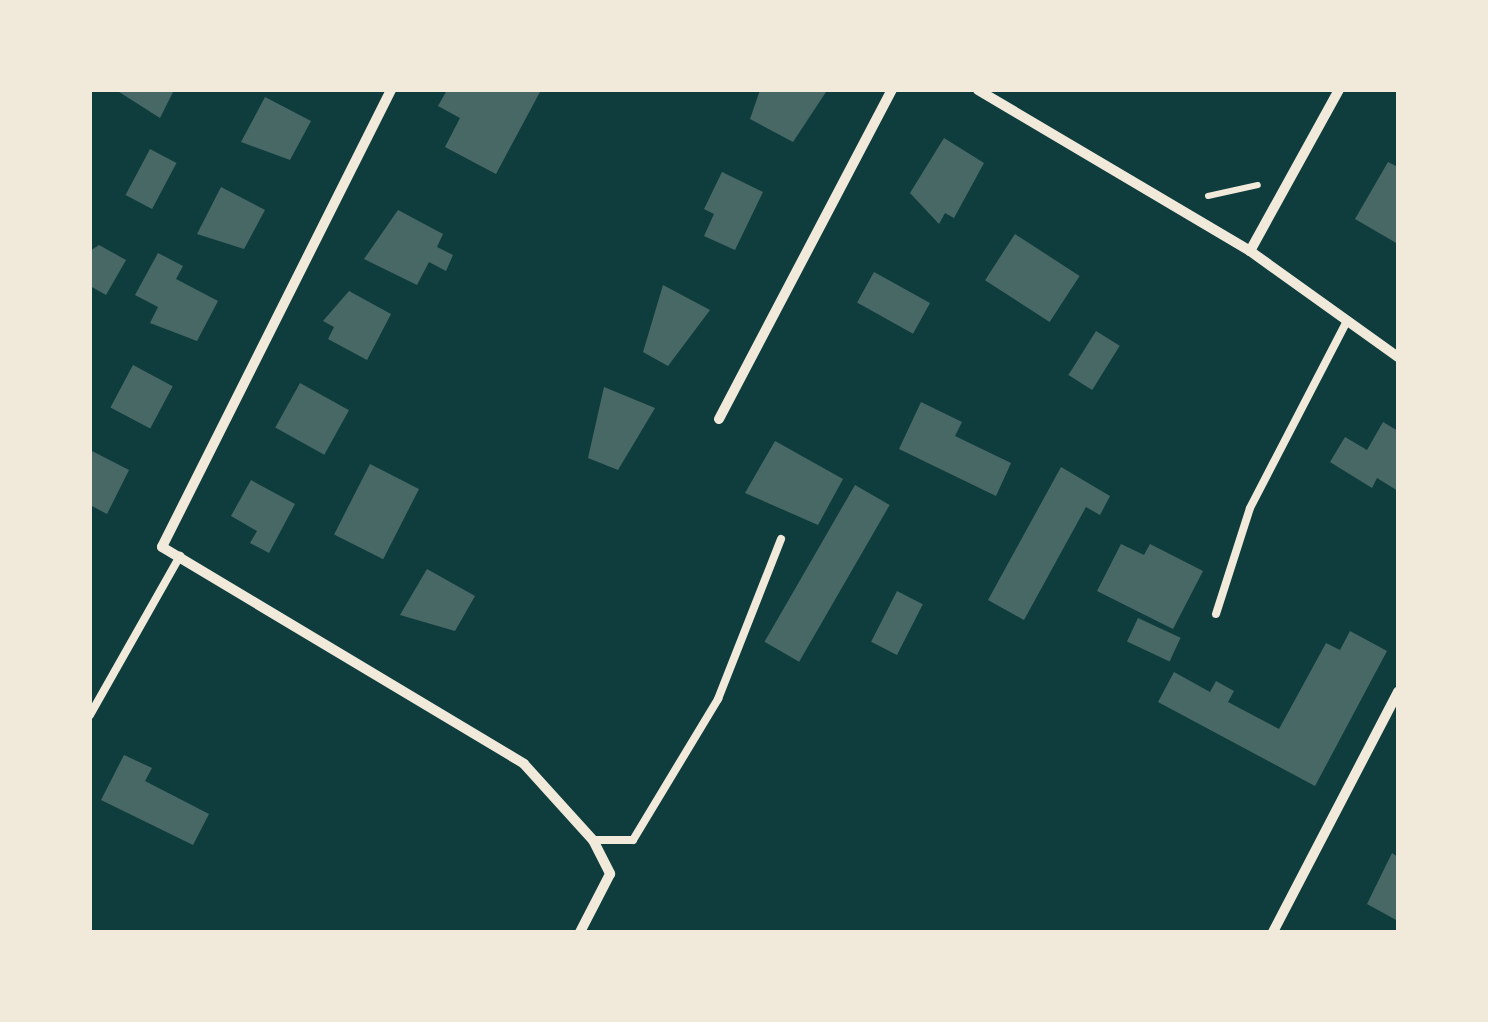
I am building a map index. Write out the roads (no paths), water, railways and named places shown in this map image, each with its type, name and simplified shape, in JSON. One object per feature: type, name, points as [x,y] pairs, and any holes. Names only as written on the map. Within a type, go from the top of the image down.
[{"type":"street","points":[[391,90],[162,547],[524,764],[593,840],[610,874],[580,932]]},
{"type":"street","points":[[719,419],[892,90]]},
{"type":"street","points":[[978,90],[1250,251],[1398,357]]},
{"type":"street","points":[[1250,251],[1339,90]]},
{"type":"street","points":[[1273,932],[1398,692]]},
{"type":"lane","points":[[1216,614],[1250,508],[1346,322]]},
{"type":"lane","points":[[593,840],[633,840],[718,700],[781,539]]},
{"type":"lane","points":[[90,715],[180,556]]}]
